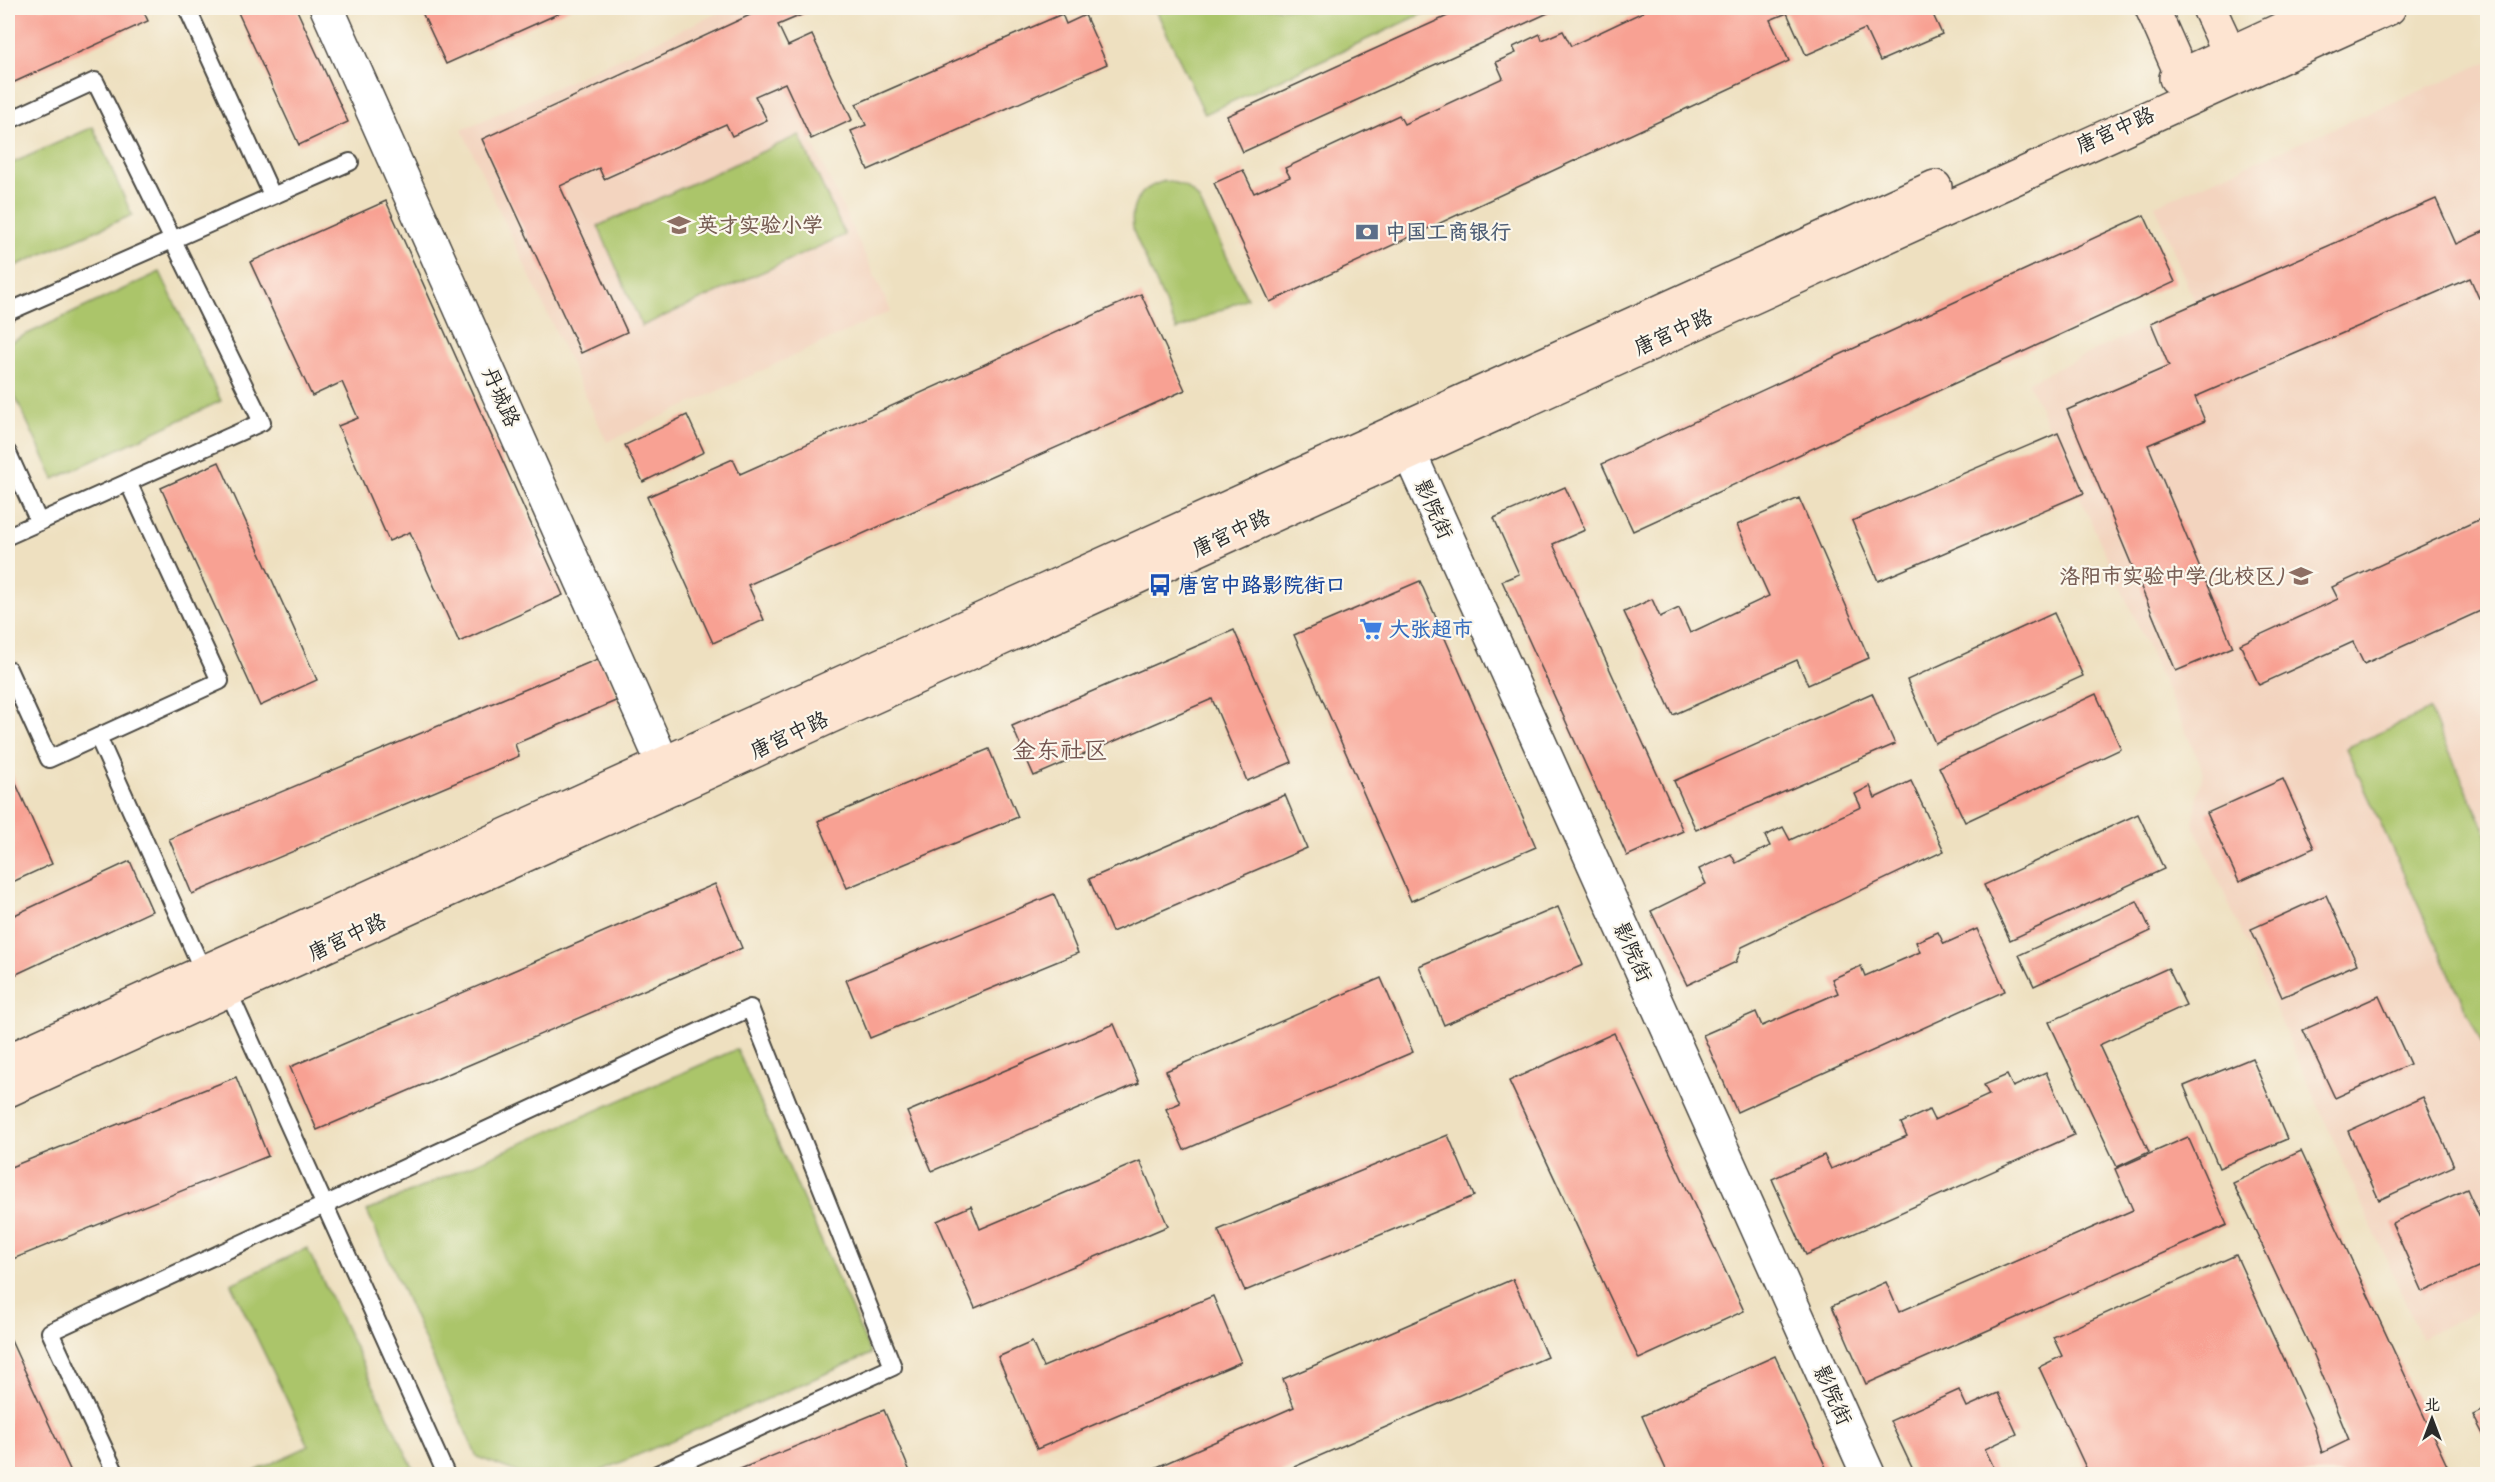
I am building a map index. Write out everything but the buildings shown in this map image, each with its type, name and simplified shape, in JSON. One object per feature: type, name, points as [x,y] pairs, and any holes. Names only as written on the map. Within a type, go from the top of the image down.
[{"type":"main road","points":[[2152,8],[2186,86]]},
{"type":"main road","points":[[2209,8],[2234,64]]},
{"type":"main road","name":"唐宫中路","points":[[2234,64],[2328,8]]},
{"type":"main road","name":"唐宫中路","points":[[8,1060],[217,977],[669,776],[2234,64],[2389,8]]},
{"type":"main road","name":"唐宫中路","points":[[8,1090],[217,977]]},
{"type":"street","name":"丹城路","points":[[327,8],[669,776]]},
{"type":"street","name":"影院街","points":[[1404,441],[1868,1474]]},
{"type":"lane","points":[[187,8],[272,195]]},
{"type":"lane","points":[[8,121],[95,81],[262,422],[8,536]]},
{"type":"lane","points":[[8,312],[172,238],[350,162]]},
{"type":"lane","points":[[8,453],[39,522]]},
{"type":"lane","points":[[8,669],[49,759],[220,681],[128,482]]},
{"type":"lane","points":[[98,737],[217,977],[324,1204],[446,1474]]},
{"type":"lane","points":[[116,1474],[50,1332],[750,1008],[893,1366],[657,1474]]},
{"type":"shaded area","name":"英才实验小学","points":[[729,8],[750,8],[891,311],[607,442],[462,130]]},
{"type":"shaded area","name":"洛阳市实验中学(北校区)","points":[[2487,62],[2487,1305],[2421,1338],[2193,823],[2203,770],[2028,382],[2195,304],[2155,205]]},
{"type":"green space","points":[[1155,8],[1435,8],[1205,114]]},
{"type":"green space","points":[[93,127],[132,215],[8,269],[8,165]]},
{"type":"green space","points":[[799,135],[845,235],[642,326],[598,226]]},
{"type":"green space","points":[[1165,181],[1184,186],[1199,200],[1247,298],[1177,330],[1134,233],[1133,224],[1134,207],[1137,200],[1148,188]]},
{"type":"green space","points":[[160,272],[221,401],[54,479],[8,381],[8,343]]},
{"type":"green space","points":[[2430,710],[2487,834],[2487,1055],[2346,748]]},
{"type":"green space","points":[[737,1049],[871,1354],[594,1474],[522,1474],[477,1457],[367,1211]]},
{"type":"green space","points":[[307,1248],[416,1474],[249,1474],[309,1446],[231,1284]]},
{"type":"place","name":"英才实验小学","points":[[679,225]]},
{"type":"place","name":"中国工商银行","points":[[1367,232]]},
{"type":"place","name":"洛阳市实验中学(北校区)","points":[[2301,576]]},
{"type":"place","name":"唐宫中路影院街口","points":[[1160,585]]},
{"type":"place","name":"大张超市","points":[[1371,629]]},
{"type":"district","name":"金东社区","points":[[1060,750]]}]
